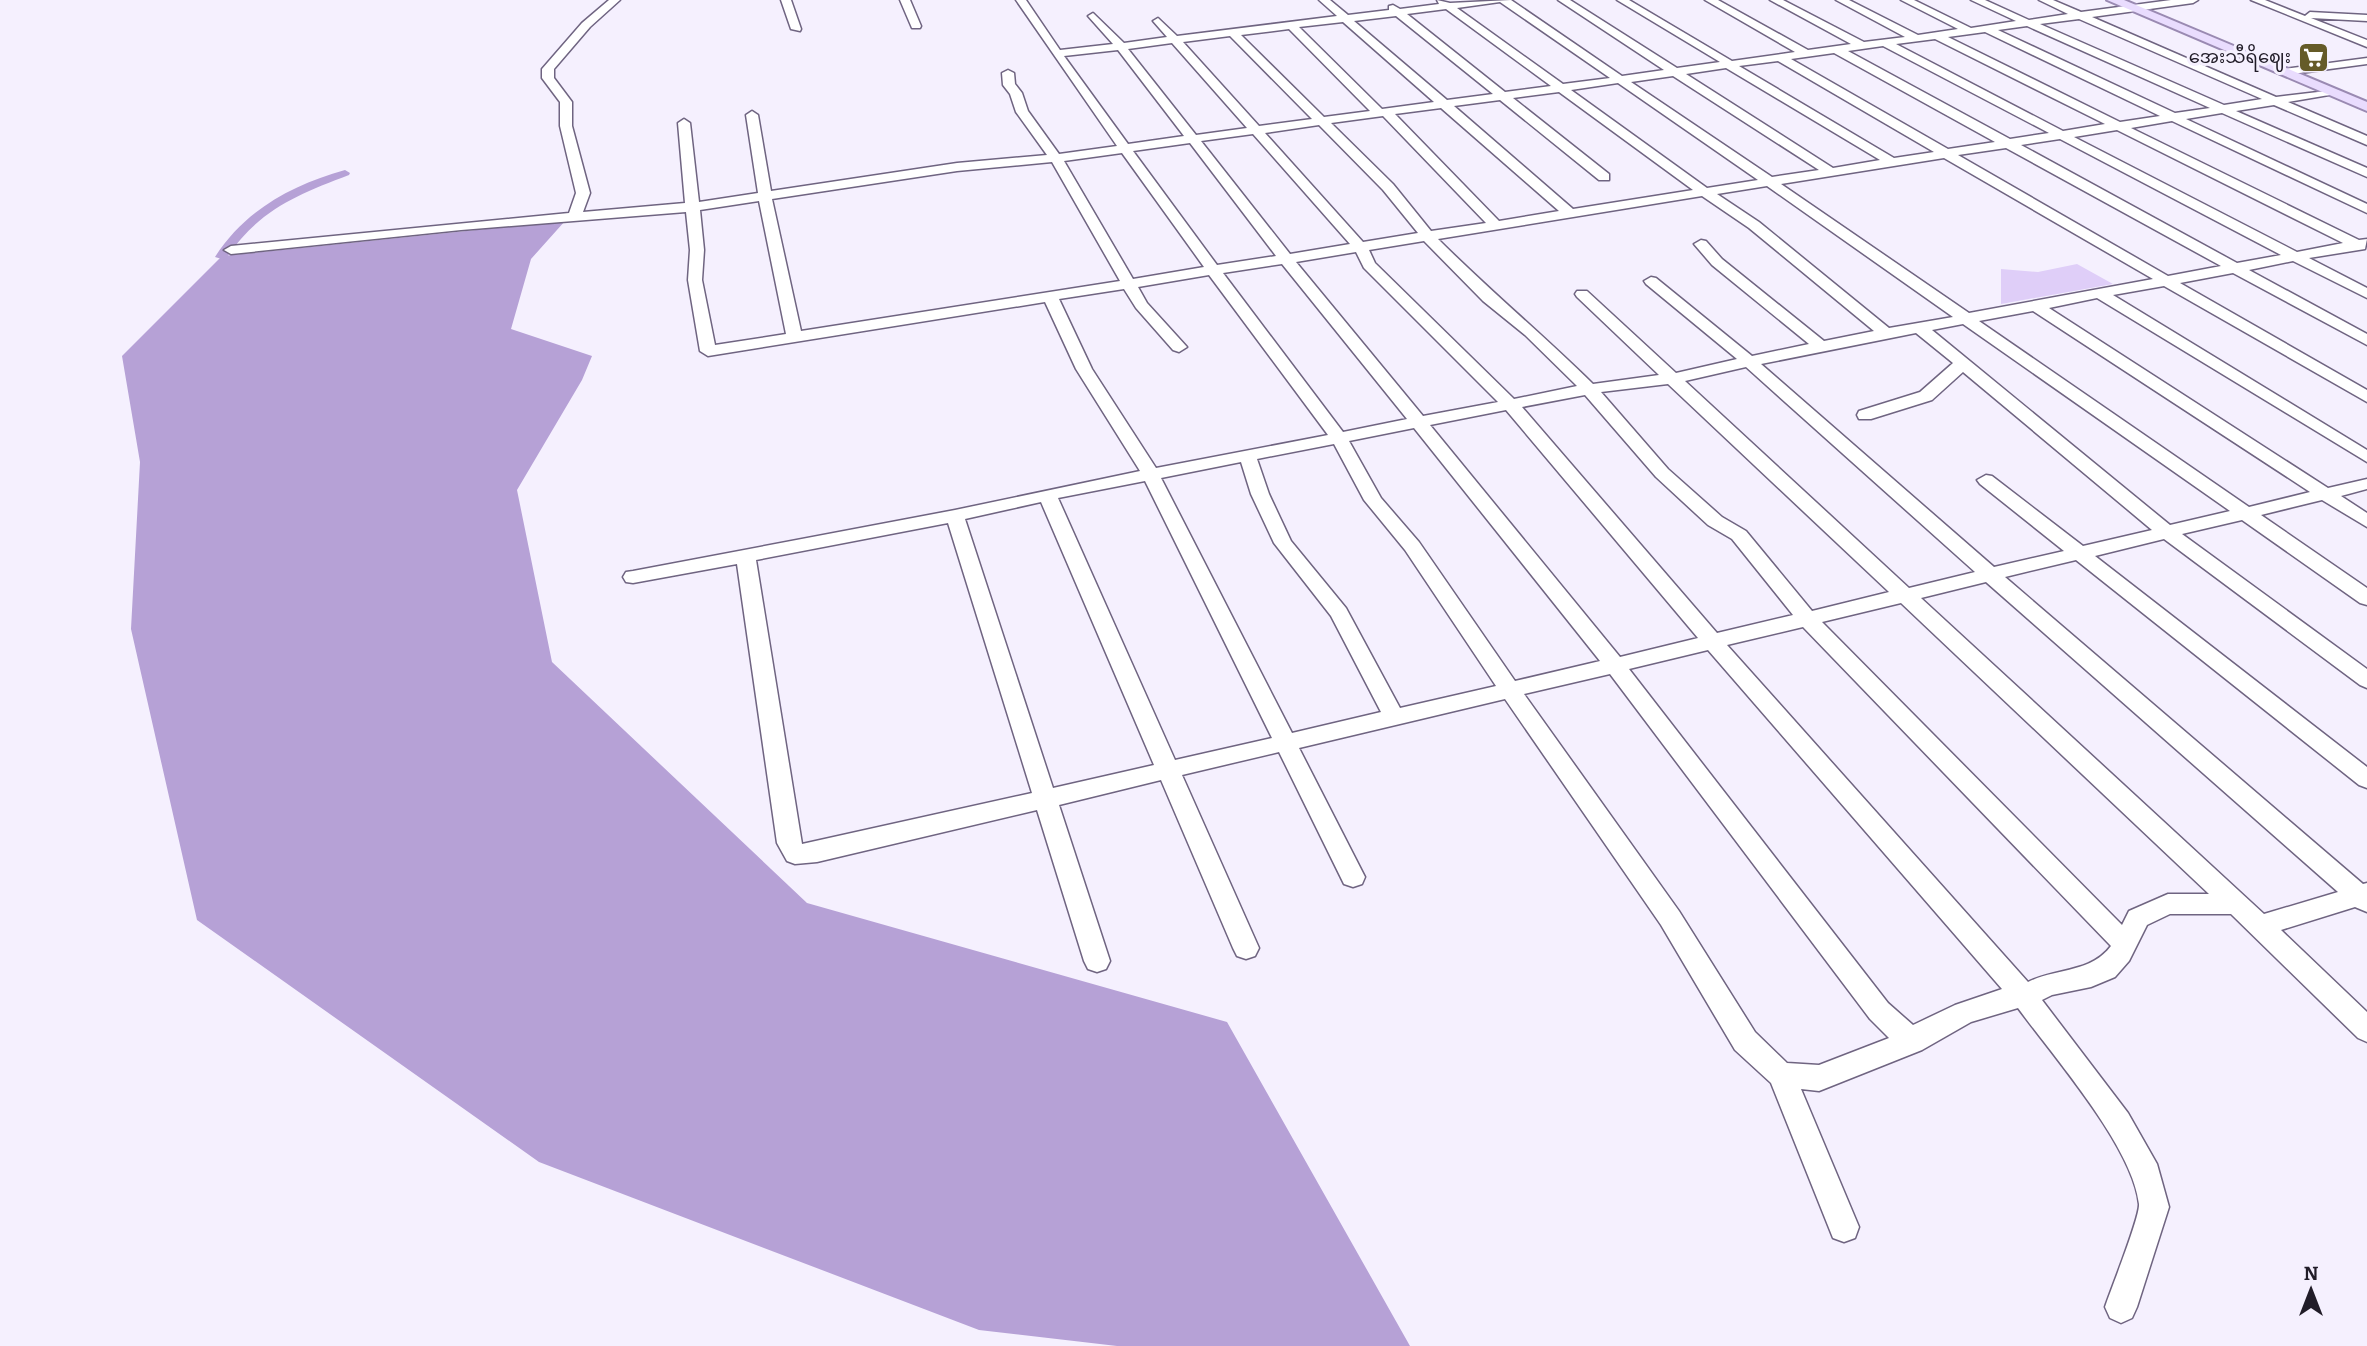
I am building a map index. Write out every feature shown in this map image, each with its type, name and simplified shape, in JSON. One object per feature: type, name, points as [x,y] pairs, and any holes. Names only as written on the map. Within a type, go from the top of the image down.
[{"type":"main road","points":[[2113,0],[2367,107]]},
{"type":"street","points":[[574,217],[583,193],[566,126],[566,102],[548,78],[548,69],[586,25],[615,0]]},
{"type":"street","points":[[786,0],[796,29]]},
{"type":"street","points":[[905,0],[916,26]]},
{"type":"street","points":[[1021,0],[1123,148],[1339,438],[1373,500],[1412,546],[1670,918],[1745,1041],[1781,1075],[1844,1227]]},
{"type":"street","points":[[1324,0],[1571,214]]},
{"type":"street","points":[[1383,0],[1604,177]]},
{"type":"street","points":[[1057,54],[1398,12],[1443,3],[1497,0]]},
{"type":"street","points":[[1504,0],[2367,598]]},
{"type":"street","points":[[1563,0],[1831,172]]},
{"type":"street","points":[[1622,0],[1892,162]]},
{"type":"street","points":[[1710,0],[1807,54]]},
{"type":"street","points":[[1775,0],[1863,46]]},
{"type":"street","points":[[1841,0],[1920,40]]},
{"type":"street","points":[[1906,0],[1972,32]]},
{"type":"street","points":[[1976,0],[2228,109],[2367,173]]},
{"type":"street","points":[[2045,0],[2367,141]]},
{"type":"street","points":[[231,250],[765,198],[957,167],[1055,158],[2193,0]]},
{"type":"street","points":[[2256,0],[2366,43]]},
{"type":"street","points":[[1443,3],[1754,225],[1885,333]]},
{"type":"street","points":[[2342,5],[2367,16]]},
{"type":"street","points":[[2290,13],[2367,16]]},
{"type":"street","points":[[1093,16],[1120,45],[1287,260],[1614,664],[1879,1011],[1912,1041]]},
{"type":"street","points":[[1158,20],[1361,248],[1369,265],[1511,405],[1712,640],[2024,996],[2118,1122],[2143,1164],[2154,1207],[2121,1307]]},
{"type":"street","points":[[1290,24],[1497,226]]},
{"type":"street","points":[[1987,29],[2367,209]]},
{"type":"street","points":[[1231,31],[1388,187],[1429,238],[1488,298],[1530,332],[1589,389],[1662,473],[1714,521],[1739,535],[1787,597],[1864,679],[2125,944]]},
{"type":"street","points":[[1939,37],[2364,246]]},
{"type":"street","points":[[1885,43],[2367,294]]},
{"type":"street","points":[[1731,48],[1755,61]]},
{"type":"street","points":[[1837,50],[2367,340]]},
{"type":"street","points":[[1781,58],[2367,397]]},
{"type":"street","points":[[2285,72],[2367,61]]},
{"type":"street","points":[[1008,73],[1009,85],[1016,93],[1022,112],[1044,138],[1142,305],[1179,347]]},
{"type":"street","points":[[684,123],[697,250],[695,280],[708,351],[2331,92]]},
{"type":"street","points":[[752,115],[765,198],[795,339]]},
{"type":"street","points":[[1701,244],[1717,262],[1821,346]]},
{"type":"street","points":[[634,576],[955,516],[1047,495],[1589,389],[1751,363],[1885,333],[2364,246]]},
{"type":"street","points":[[1651,281],[1751,363],[1989,575],[2365,897]]},
{"type":"street","points":[[1582,294],[2237,904],[2367,1030]]},
{"type":"street","points":[[2100,294],[2367,457]]},
{"type":"street","points":[[1050,296],[1084,369],[1151,475],[1283,743],[1353,877]]},
{"type":"street","points":[[2036,306],[2367,521]]},
{"type":"street","points":[[1919,327],[2168,533],[2367,680]]},
{"type":"street","points":[[1865,415],[1926,396],[1963,363]]},
{"type":"street","points":[[1247,455],[1260,494],[1283,543],[1339,613],[1394,717]]},
{"type":"street","points":[[1986,481],[2367,779]]},
{"type":"street","points":[[745,554],[789,843],[795,854],[817,852],[1168,771],[2367,484]]},
{"type":"street","points":[[1047,495],[1246,948]]},
{"type":"street","points":[[955,516],[1097,961]]},
{"type":"street","points":[[2260,926],[2365,897]]},
{"type":"street","points":[[1781,1075],[1819,1078],[1912,1041],[1937,1023],[1987,1003],[2024,996],[2048,984],[2087,976],[2110,967],[2138,918],[2168,904],[2237,904]]},
{"type":"shaded area","points":[[565,221],[531,259],[511,329],[592,356],[582,380],[517,490],[552,662],[807,903],[1227,1022],[1410,1346],[1117,1346],[979,1330],[539,1162],[197,920],[131,629],[140,462],[122,356],[222,256]]},
{"type":"shaded area","points":[[2077,264],[2113,284],[2001,304],[2001,269],[2038,272]]},
{"type":"waterway","points":[[221,257],[244,226],[274,203],[345,173]]},
{"type":"place","name":"အေးသီရိဈေး","points":[[2314,57]]}]
